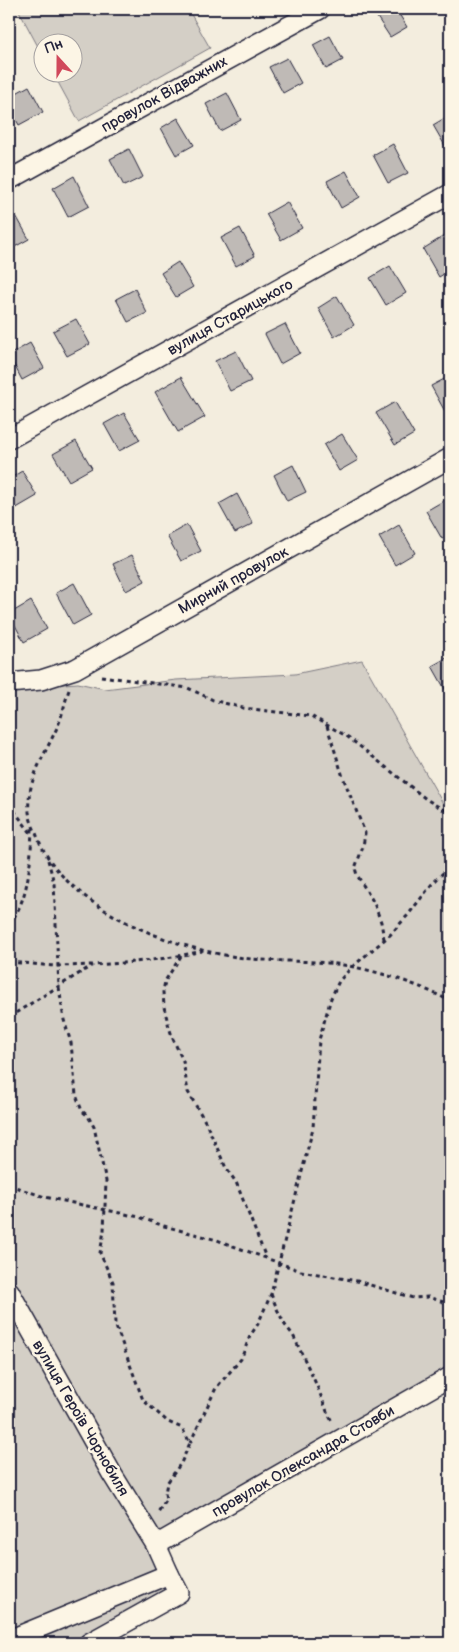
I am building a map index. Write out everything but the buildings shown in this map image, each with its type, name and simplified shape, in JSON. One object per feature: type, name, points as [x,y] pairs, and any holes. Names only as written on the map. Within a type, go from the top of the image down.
[{"type":"street","name":"провулок Відважних","points":[[9,180],[320,9]]},
{"type":"street","name":"вулиця Старицького","points":[[9,439],[450,194]]},
{"type":"street","name":"Мирний провулок","points":[[9,683],[41,680],[75,669],[450,458]]},
{"type":"street","name":"вулиця Героїв Чорнобиля","points":[[9,1291],[107,1465],[151,1537],[179,1593],[89,1643]]},
{"type":"street","name":"провулок Олександра Стовби","points":[[151,1537],[341,1438],[450,1377]]},
{"type":"street","points":[[9,1640],[169,1574]]},
{"type":"path","points":[[450,811],[442,809],[426,799],[348,737],[311,716],[243,708],[214,700],[188,688],[109,679],[75,669],[60,721],[33,779],[29,808],[38,840],[48,858],[73,888],[94,904],[121,920],[202,951],[278,962],[321,962],[352,967],[414,984],[450,1001]]},
{"type":"path","points":[[327,726],[342,777],[365,833],[363,847],[355,868],[382,922],[384,940]]},
{"type":"path","points":[[9,804],[32,834]]},
{"type":"path","points":[[9,924],[16,916],[30,870],[32,823]]},
{"type":"path","points":[[48,858],[54,883],[59,987],[64,1020],[71,1043],[76,1096],[82,1110],[94,1127],[106,1181],[100,1253],[113,1282],[115,1324],[143,1400],[168,1422],[182,1428],[190,1443]]},
{"type":"path","points":[[151,1537],[166,1500],[167,1483],[181,1463],[216,1388],[241,1359],[271,1294],[314,1128],[319,1040],[330,998],[339,981],[352,967],[384,940],[450,866]]},
{"type":"path","points":[[9,963],[23,962],[57,966],[94,965],[181,956],[202,951]]},
{"type":"path","points":[[181,956],[165,981],[163,992],[164,1006],[171,1033],[183,1061],[188,1092],[206,1123],[226,1168],[236,1182],[267,1258]]},
{"type":"path","points":[[9,1017],[94,965]]},
{"type":"path","points":[[9,1185],[45,1197],[139,1217],[164,1226],[217,1240],[301,1271],[357,1282],[413,1298],[428,1298],[450,1304]]},
{"type":"path","points":[[271,1294],[341,1438]]},
{"type":"shaded area","points":[[18,9],[188,9],[210,48],[79,121],[58,82],[82,82],[82,32],[32,32],[32,35]]},
{"type":"shaded area","points":[[362,660],[450,816],[450,1386],[156,1545],[9,1281],[9,688],[78,683],[105,689],[176,680],[295,674]]},
{"type":"shaded area","points":[[9,1291],[179,1593],[89,1643],[9,1643]]}]
